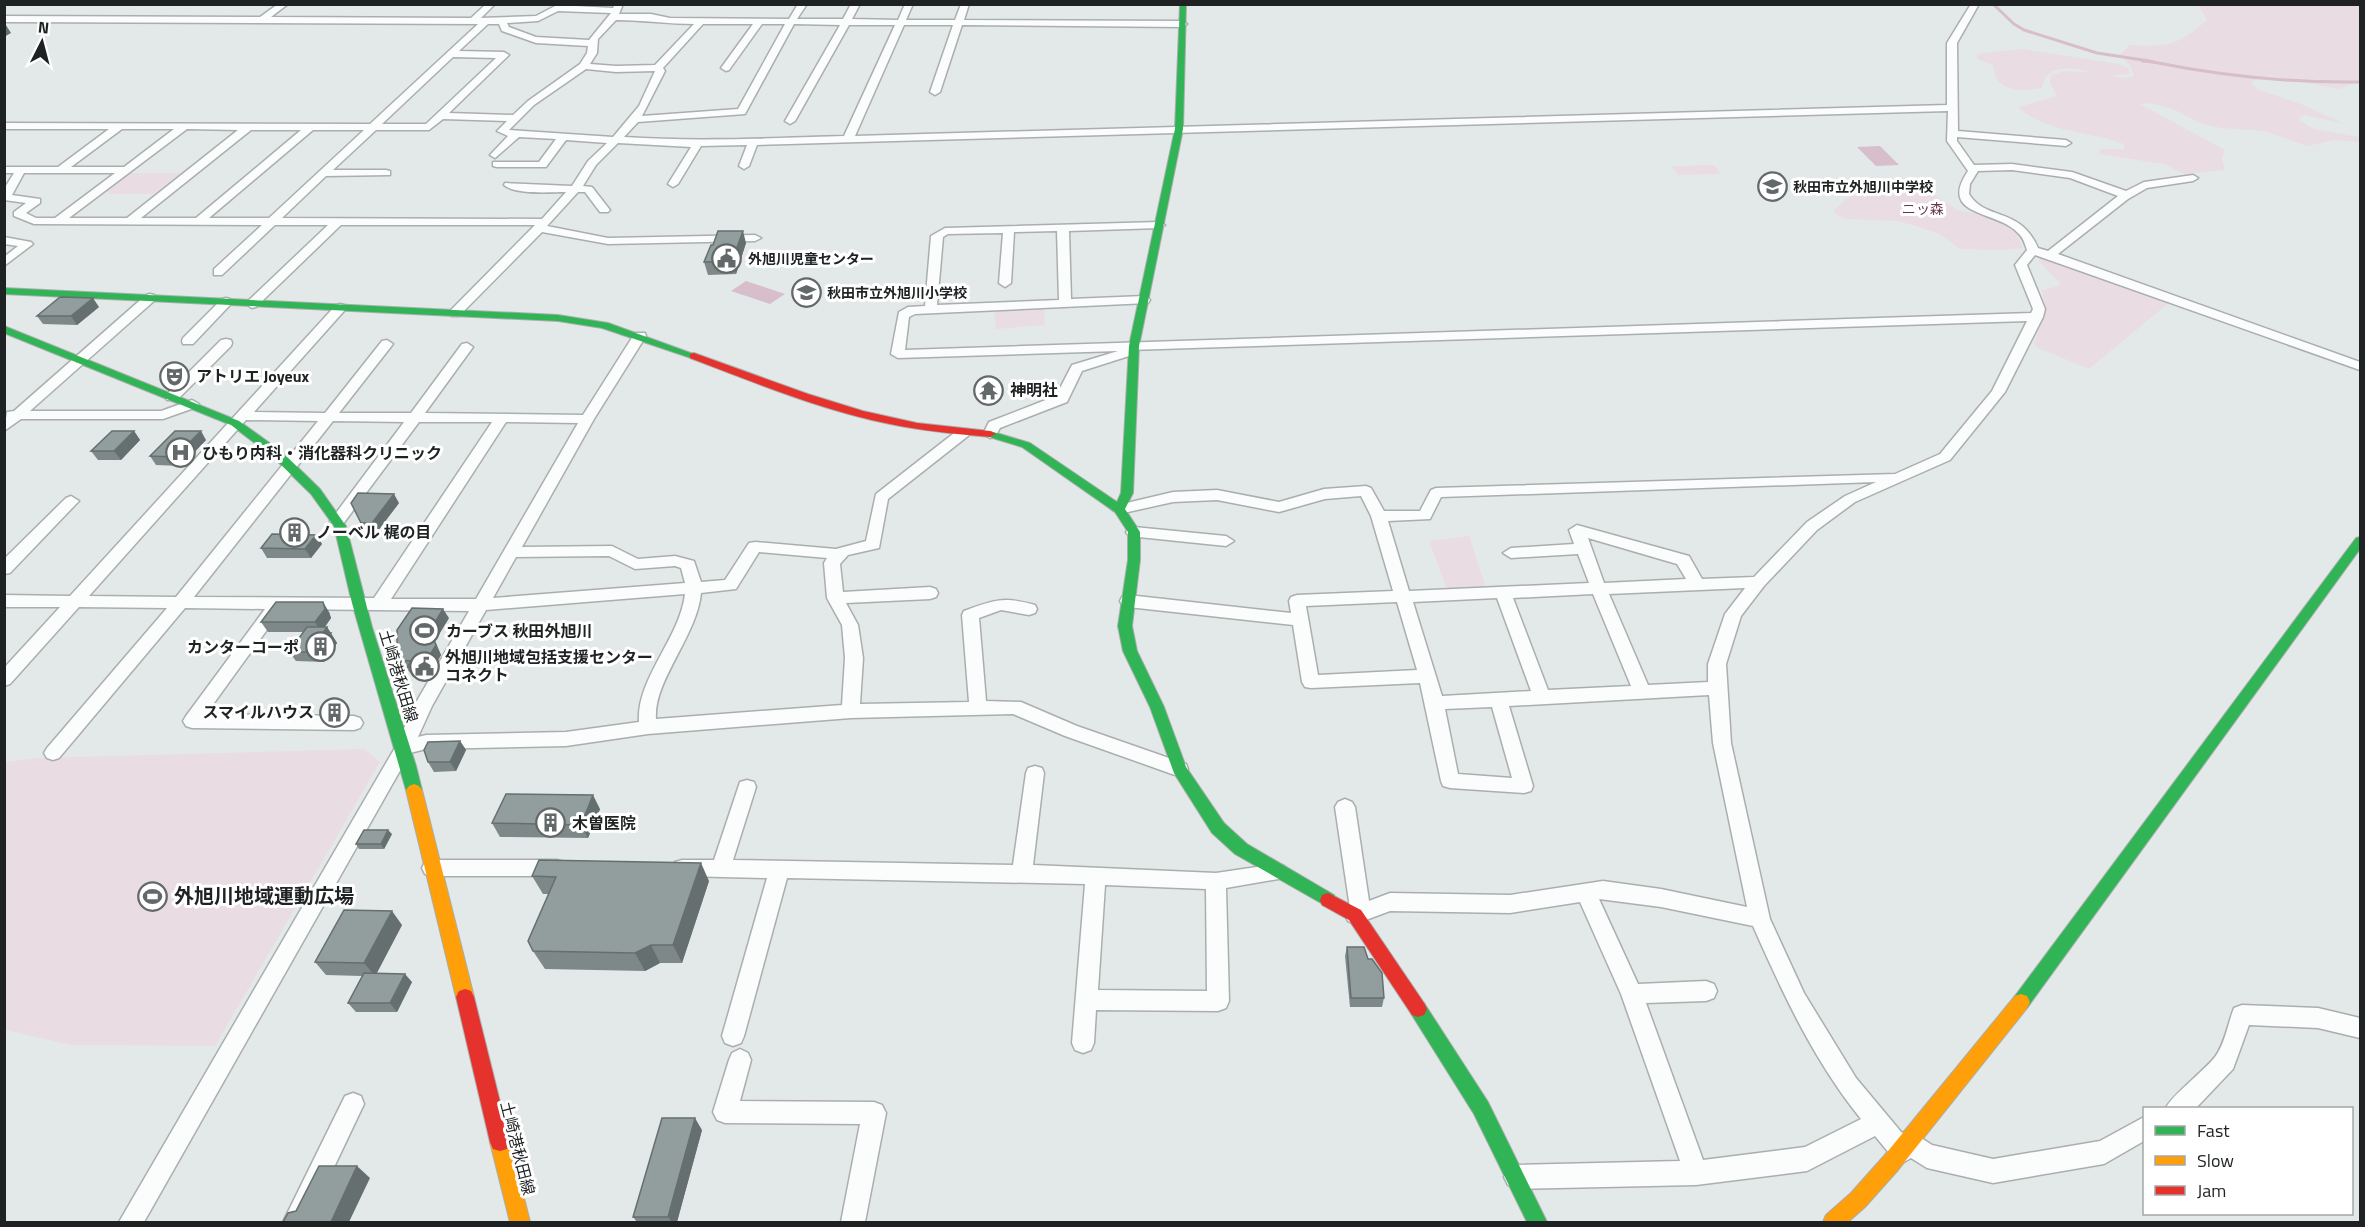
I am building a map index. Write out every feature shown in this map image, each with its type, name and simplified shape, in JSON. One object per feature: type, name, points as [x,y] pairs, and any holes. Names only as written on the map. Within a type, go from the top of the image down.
[{"type":"street","points":[[262,20],[284,4]]},
{"type":"street","points":[[473,21],[491,4]]},
{"type":"street","points":[[635,119],[741,112],[780,39],[803,4]]},
{"type":"street","points":[[790,121],[856,4]]},
{"type":"street","points":[[848,139],[909,4]]},
{"type":"street","points":[[935,92],[964,4]]},
{"type":"street","points":[[1119,508],[1126,493],[1133,349],[1179,129],[1182,4]]},
{"type":"street","points":[[1975,4],[1970,15],[1954,34],[1952,43],[1952,108],[1954,114],[1952,141],[1973,171],[1965,181],[1962,191],[1966,200],[1978,209],[2021,228],[2032,250],[2361,366]]},
{"type":"street","points":[[4,19],[502,21],[538,18],[556,8],[616,11],[670,21],[1183,24]]},
{"type":"street","points":[[616,11],[592,43],[592,53],[584,66],[531,103],[502,131],[616,141],[805,142],[1179,129],[1952,108]]},
{"type":"street","points":[[218,272],[486,21]]},
{"type":"street","points":[[502,21],[505,29],[512,32],[555,43],[592,43]]},
{"type":"street","points":[[584,66],[616,69],[658,68],[702,21]]},
{"type":"street","points":[[726,68],[759,22]]},
{"type":"street","points":[[4,126],[429,127],[504,55],[451,54]]},
{"type":"street","points":[[455,313],[542,225],[576,188],[592,163],[635,119],[659,78],[658,68]]},
{"type":"street","points":[[441,116],[517,118]]},
{"type":"street","points":[[60,170],[119,127]]},
{"type":"street","points":[[59,220],[184,127]]},
{"type":"street","points":[[131,220],[248,127]]},
{"type":"street","points":[[200,220],[309,128]]},
{"type":"street","points":[[1952,133],[2066,143]]},
{"type":"street","points":[[516,134],[496,160],[542,165],[563,137]]},
{"type":"street","points":[[744,166],[754,140]]},
{"type":"street","points":[[673,184],[698,143]]},
{"type":"street","points":[[1971,168],[2012,167],[2072,175],[2126,195]]},
{"type":"street","points":[[4,170],[126,170]]},
{"type":"street","points":[[4,263],[27,244],[16,231],[18,214],[36,201],[5,197],[21,170]]},
{"type":"street","points":[[323,173],[386,173]]},
{"type":"street","points":[[2050,255],[2126,195],[2144,185],[2193,178]]},
{"type":"street","points":[[508,185],[537,189],[588,189],[604,210]]},
{"type":"street","points":[[16,231],[59,220],[339,221],[542,225],[608,241],[755,238]]},
{"type":"street","points":[[252,304],[339,221]]},
{"type":"street","points":[[931,308],[937,236],[945,231],[1159,225]]},
{"type":"street","points":[[1062,228],[1065,303]]},
{"type":"street","points":[[1005,283],[1009,229]]},
{"type":"street","points":[[2032,250],[2021,265],[2039,309],[2037,317],[1998,392],[1945,457],[1850,499],[1812,526],[1758,582],[1733,614],[1717,664],[1722,743],[1760,919],[1796,1000],[1848,1086],[1877,1123],[1906,1146],[1927,1155],[1993,1171],[2104,1152],[2143,1129]]},
{"type":"street","points":[[4,291],[558,318],[604,325],[640,336],[789,392],[917,426],[963,433],[990,434],[1026,445],[1119,508],[1134,532],[1134,560],[1125,626],[1130,651],[1156,707],[1179,770],[1218,828],[1241,849],[1277,872],[1358,914],[1389,903],[1510,904],[1604,890],[1661,898],[1760,919]]},
{"type":"street","points":[[4,427],[11,415],[150,298]]},
{"type":"street","points":[[1144,300],[912,310],[903,315],[898,354],[1133,349],[2037,317]]},
{"type":"street","points":[[188,341],[226,302]]},
{"type":"street","points":[[4,680],[77,602],[340,308]]},
{"type":"street","name":"土崎港秋田線","points":[[4,329],[172,397],[240,420],[290,464],[338,520],[359,604],[404,748],[520,1222]]},
{"type":"street","points":[[131,1222],[404,748],[423,706],[587,419],[640,336]]},
{"type":"street","points":[[172,397],[226,343]]},
{"type":"street","points":[[53,753],[180,603],[387,344]]},
{"type":"street","points":[[338,520],[467,347]]},
{"type":"street","points":[[990,434],[994,425],[1062,399],[1077,368],[1133,349]]},
{"type":"street","points":[[11,415],[163,415],[192,404]]},
{"type":"street","points":[[379,604],[501,419]]},
{"type":"street","points":[[240,420],[587,419]]},
{"type":"street","points":[[851,711],[854,658],[850,625],[835,597],[832,563],[843,551],[873,544],[882,497],[963,433]]},
{"type":"street","points":[[1379,516],[1425,516],[1436,493],[1898,476]]},
{"type":"street","points":[[1119,508],[1173,497],[1217,495],[1279,507],[1324,494],[1366,491],[1379,516],[1406,598],[1435,703],[1450,781],[1524,786],[1499,700]]},
{"type":"street","points":[[4,569],[71,501]]},
{"type":"street","points":[[1642,692],[1599,590],[1577,530],[1683,560],[1697,585]]},
{"type":"street","points":[[1134,532],[1226,541]]},
{"type":"street","points":[[1833,1222],[1848,1212],[1906,1146],[2031,993],[2211,747],[2290,633],[2361,541]]},
{"type":"street","points":[[4,601],[482,605],[729,585],[755,547],[840,554]]},
{"type":"street","points":[[1510,553],[1584,548]]},
{"type":"street","points":[[512,552],[612,552],[635,564],[675,561],[688,565],[692,572],[695,589],[680,634],[652,696],[645,720],[648,728]]},
{"type":"street","points":[[1428,676],[1311,682],[1297,601],[1758,582]]},
{"type":"street","points":[[835,597],[930,593]]},
{"type":"street","points":[[1504,594],[1542,698]]},
{"type":"street","points":[[1128,601],[1300,620]]},
{"type":"street","points":[[277,603],[192,721],[354,723]]},
{"type":"street","points":[[978,708],[969,615],[1000,604],[1029,609]]},
{"type":"street","points":[[1435,703],[1717,688]]},
{"type":"street","points":[[404,748],[426,742],[566,739],[648,728],[851,711],[1014,707],[1071,731],[1179,770]]},
{"type":"street","points":[[1022,873],[1035,773]]},
{"type":"street","points":[[721,868],[747,787]]},
{"type":"street","points":[[1345,807],[1358,914],[1481,1108],[1537,1222]]},
{"type":"street","points":[[432,868],[571,868]]},
{"type":"street","points":[[663,868],[1022,873],[1216,880],[1277,872]]},
{"type":"street","points":[[733,1036],[779,868]]},
{"type":"street","points":[[1083,1043],[1096,876]]},
{"type":"street","points":[[1087,1000],[1218,1001],[1216,880]]},
{"type":"street","points":[[1586,893],[1632,994],[1696,1173]]},
{"type":"street","points":[[1632,994],[1706,991]]},
{"type":"street","points":[[2178,1107],[2187,1102],[2225,1062],[2242,1015],[2318,1018],[2361,1028]]},
{"type":"street","points":[[740,1060],[725,1112],[874,1113],[853,1222]]},
{"type":"street","points":[[295,1222],[353,1104]]},
{"type":"street","points":[[1516,1177],[1696,1173],[1807,1159],[1877,1123]]},
{"type":"green space","points":[[2198,5],[2360,5],[2360,81],[2339,89],[2270,76],[2253,80],[2252,84],[2257,89],[2301,104],[2345,124],[2305,115],[2300,116],[2299,120],[2314,129],[2360,137],[2360,142],[2334,140],[2307,146],[2264,131],[2221,128],[2202,124],[2173,109],[2148,103],[2140,104],[2225,150],[2222,158],[2225,170],[2184,174],[2164,164],[2098,154],[2101,149],[2124,149],[2124,144],[2055,127],[2029,116],[2018,107],[2057,96],[2050,83],[2051,75],[2064,71],[2093,72],[2062,69],[2049,74],[2042,88],[2018,90],[2003,85],[1998,81],[1993,65],[1977,59],[1977,55],[1982,53],[2023,49],[2119,64],[2128,68],[2130,74],[2110,76],[2124,78],[2134,76],[2130,65],[2120,55],[2129,45],[2153,46],[2180,40],[2207,20]]},
{"type":"green space","points":[[1714,165],[1721,174],[1678,175],[1672,166]]},
{"type":"green space","points":[[127,173],[181,173],[153,194],[110,194],[105,189]]},
{"type":"green space","name":"ニッ森","points":[[1886,187],[1928,190],[1957,210],[1988,216],[2015,229],[2023,248],[1960,249],[1939,234],[1916,226],[1897,221],[1845,219],[1833,212],[1850,197],[1864,191]]},
{"type":"green space","points":[[2044,257],[2171,301],[2089,369],[2036,347],[2034,343],[2045,312],[2042,290],[2059,286],[2060,283],[2038,260]]},
{"type":"green space","points":[[1044,308],[1045,325],[996,329],[994,310]]},
{"type":"green space","points":[[1469,536],[1486,588],[1447,589],[1429,541]]},
{"type":"green space","name":"外旭川地域運動広場","points":[[365,749],[380,762],[215,1046],[71,1045],[5,1030],[5,762],[37,758]]},
{"type":"shaded area","points":[[1880,146],[1899,165],[1876,166],[1857,147]]},
{"type":"shaded area","points":[[746,281],[785,294],[770,304],[731,291]]},
{"type":"building","points":[[718,231],[743,231],[732,261],[704,262],[713,245]]},
{"type":"building","points":[[60,297],[93,298],[71,316],[37,316]]},
{"type":"building","points":[[112,431],[134,431],[114,451],[91,451]]},
{"type":"building","points":[[175,431],[201,431],[175,457],[150,456]]},
{"type":"building","points":[[358,493],[394,494],[372,523],[361,523],[351,503]]},
{"type":"building","points":[[272,534],[316,535],[305,549],[261,548]]},
{"type":"building","points":[[276,602],[323,602],[325,609],[315,622],[261,622]]},
{"type":"building","points":[[412,608],[443,609],[429,632],[436,645],[422,668],[407,667],[412,661],[397,660],[397,630]]},
{"type":"building","points":[[307,627],[327,627],[323,633],[331,633],[318,652],[289,652]]},
{"type":"building","points":[[460,741],[450,762],[428,762],[424,750],[428,742]]},
{"type":"building","points":[[506,794],[593,795],[581,825],[492,823]]},
{"type":"building","points":[[364,830],[388,830],[381,844],[356,844]]},
{"type":"building","points":[[539,860],[701,863],[673,945],[651,945],[635,953],[533,951],[528,941],[556,877],[532,876]]},
{"type":"building","points":[[344,910],[392,911],[364,963],[315,962]]},
{"type":"building","points":[[1347,947],[1364,947],[1368,959],[1372,959],[1382,973],[1384,998],[1351,998]]},
{"type":"building","points":[[364,973],[405,974],[390,1003],[348,1003]]},
{"type":"building","points":[[662,1118],[695,1118],[668,1217],[633,1217]]},
{"type":"building","points":[[319,1166],[357,1166],[331,1222],[283,1222],[288,1213],[296,1211]]},
{"type":"waterway","points":[[1993,4],[2014,24],[2024,30],[2097,53],[2143,60]]},
{"type":"waterway","points":[[2145,60],[2153,62],[2143,61],[2145,60]]},
{"type":"waterway","points":[[2153,62],[2256,78],[2360,82]]},
{"type":"traffic: fast","points":[[1119,509],[1127,493],[1134,346],[1179,129],[1183,4]]},
{"type":"traffic: fast","points":[[4,291],[558,318],[604,325],[694,356]]},
{"type":"traffic: fast","points":[[4,329],[235,423],[264,443],[316,491],[340,526],[359,603],[414,790]]},
{"type":"traffic: fast","points":[[990,434],[1026,445],[1119,509],[1134,532],[1134,560],[1125,626],[1130,651],[1157,707],[1179,769],[1218,828],[1241,849],[1328,900]]},
{"type":"traffic: fast","points":[[2021,1002],[2360,541]]},
{"type":"traffic: fast","points":[[1418,1009],[1481,1108],[1537,1222]]},
{"type":"traffic: slow","points":[[414,790],[465,997]]},
{"type":"traffic: slow","points":[[1833,1222],[1858,1200],[1891,1163],[2021,1002]]},
{"type":"traffic: slow","points":[[500,1142],[520,1222]]},
{"type":"traffic: jam","points":[[694,356],[804,396],[860,413],[935,429],[990,434]]},
{"type":"traffic: jam","points":[[1328,900],[1355,915],[1418,1009]]},
{"type":"traffic: jam","points":[[465,997],[500,1142]]},
{"type":"place","name":"秋田市立外旭川中学校","points":[[1772,187]]},
{"type":"place","name":"外旭川児童センター","points":[[727,259]]},
{"type":"place","name":"秋田市立外旭川小学校","points":[[806,293]]},
{"type":"place","name":"アトリエ Joyeux","points":[[175,376]]},
{"type":"place","name":"神明社","points":[[989,390]]},
{"type":"place","name":"ひもり内科・消化器科クリニック","points":[[181,453]]},
{"type":"place","name":"ノーベル 梶の目","points":[[295,532]]},
{"type":"place","name":"カーブス 秋田外旭川","points":[[425,631]]},
{"type":"place","name":"カンターコーポ","points":[[320,647]]},
{"type":"place","name":"外旭川地域包括支援センター コネクト","points":[[424,666]]},
{"type":"place","name":"スマイルハウス","points":[[335,712]]},
{"type":"place","name":"木曽医院","points":[[551,823]]},
{"type":"place","name":"外旭川地域運動広場","points":[[153,896]]}]
